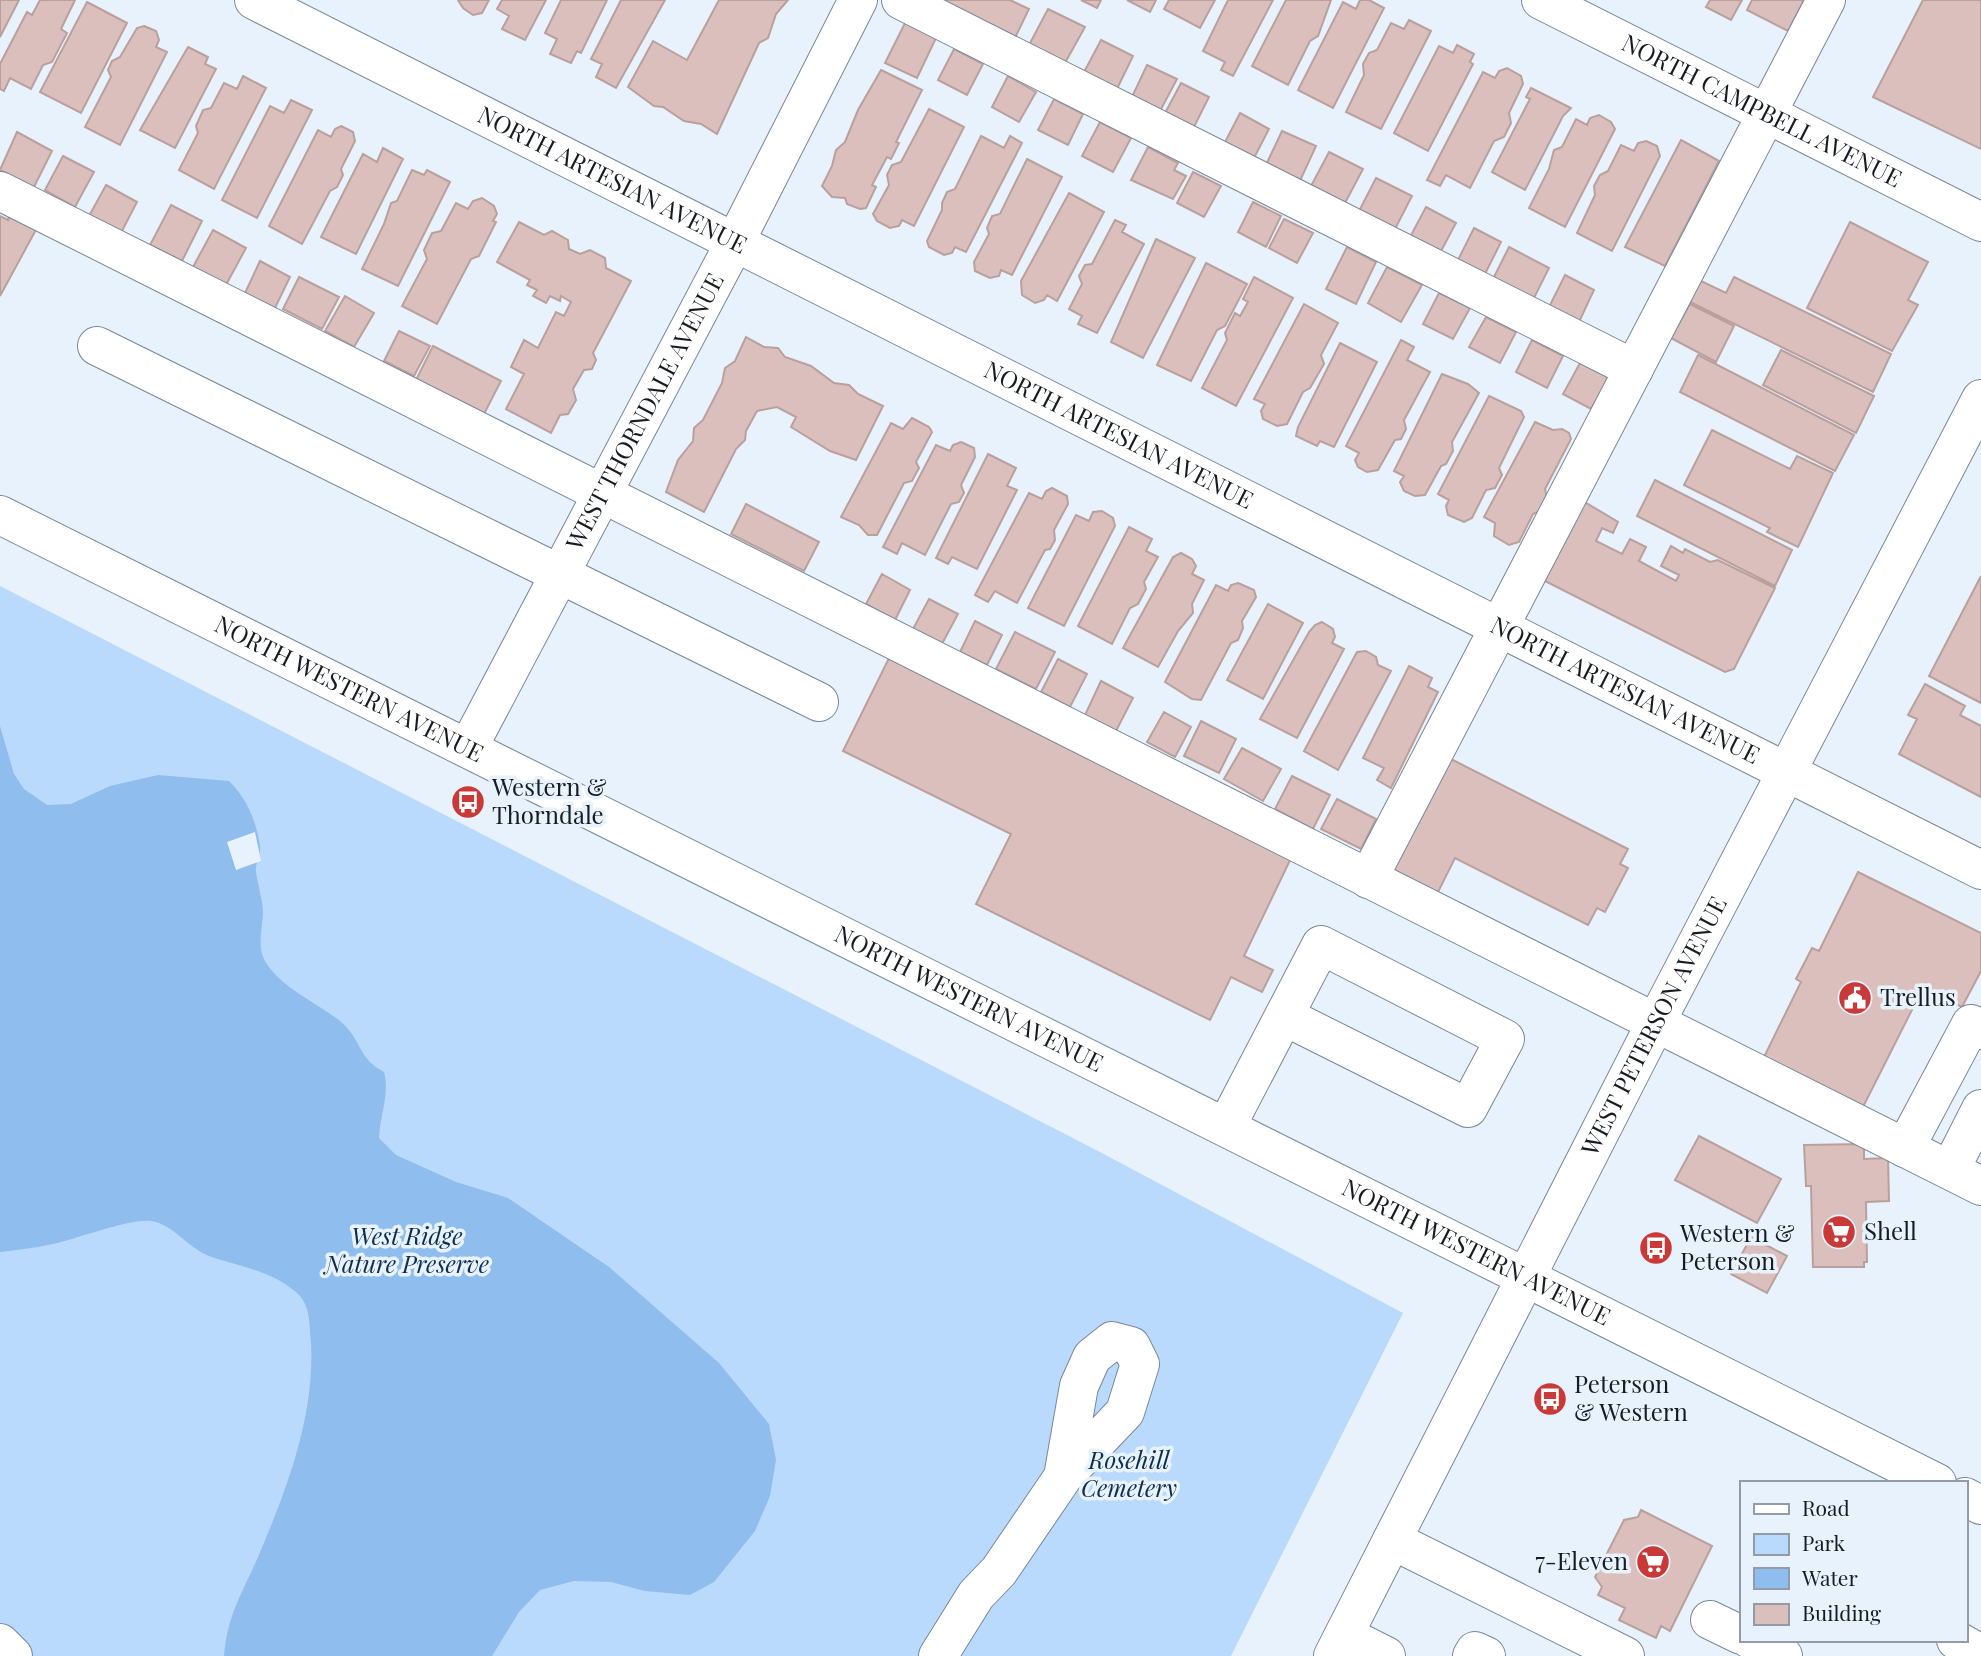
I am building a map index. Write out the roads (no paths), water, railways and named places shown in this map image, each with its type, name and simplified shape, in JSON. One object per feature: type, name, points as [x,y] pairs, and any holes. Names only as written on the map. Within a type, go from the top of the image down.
[{"type":"main road","name":"NORTH ARTESIAN AVENUE","points":[[254,0],[1981,870]]},
{"type":"main road","name":"WEST THORNDALE AVENUE","points":[[468,748],[735,242],[858,0]]},
{"type":"main road","points":[[901,0],[1634,369]]},
{"type":"main road","name":"NORTH CAMPBELL AVENUE","points":[[1541,0],[1981,222]]},
{"type":"main road","points":[[1368,879],[1826,0]]},
{"type":"main road","points":[[0,191],[1965,1178],[1981,1109]]},
{"type":"main road","points":[[97,346],[819,702]]},
{"type":"main road","name":"WEST PETERSON AVENUE","points":[[1339,1646],[1525,1276],[1981,399]]},
{"type":"main road","name":"NORTH WESTERN AVENUE","points":[[0,515],[1933,1481]]},
{"type":"main road","points":[[1226,1127],[1321,945],[1506,1039],[1468,1108],[1284,1016]]},
{"type":"main road","points":[[1905,1148],[1971,1024],[1981,1030]]},
{"type":"main road","points":[[938,1656],[976,1595],[999,1571],[1063,1477]]},
{"type":"main road","points":[[1392,1540],[1621,1655]]},
{"type":"main road","points":[[1755,1642],[1783,1656]]},
{"type":"main road","points":[[1959,1642],[1981,1655]]},
{"type":"main road","points":[[0,1643],[13,1656]]},
{"type":"main road","points":[[1339,1646],[1386,1656]]},
{"type":"main road","points":[[1472,1656],[1475,1651],[1486,1656]]},
{"type":"water","points":[[0,726],[14,774],[24,789],[47,805],[71,804],[110,786],[158,775],[229,781],[246,803],[258,837],[260,849],[256,872],[263,909],[261,944],[265,961],[280,979],[340,1021],[369,1061],[384,1072],[385,1096],[379,1138],[396,1155],[456,1182],[508,1198],[609,1267],[719,1363],[769,1424],[776,1460],[770,1496],[755,1531],[714,1582],[690,1595],[645,1591],[611,1582],[574,1581],[540,1590],[519,1612],[492,1656],[224,1656],[232,1616],[289,1479],[304,1425],[311,1370],[307,1309],[297,1293],[277,1279],[209,1256],[173,1231],[151,1221],[117,1226],[46,1245],[0,1252]]},
{"type":"place","name":"Western & Thorndale","points":[[468,802]]},
{"type":"place","name":"Trellus","points":[[1855,998]]},
{"type":"place","name":"Shell","points":[[1839,1232]]},
{"type":"place","name":"Western & Peterson","points":[[1656,1248]]},
{"type":"place","name":"Peterson & Western","points":[[1550,1399]]},
{"type":"place","name":"7-Eleven","points":[[1653,1562]]},
{"type":"park label","name":"West Ridge Nature Preserve","points":[[407,1251]]},
{"type":"park label","name":"Rosehill Cemetery","points":[[1129,1475]]}]
